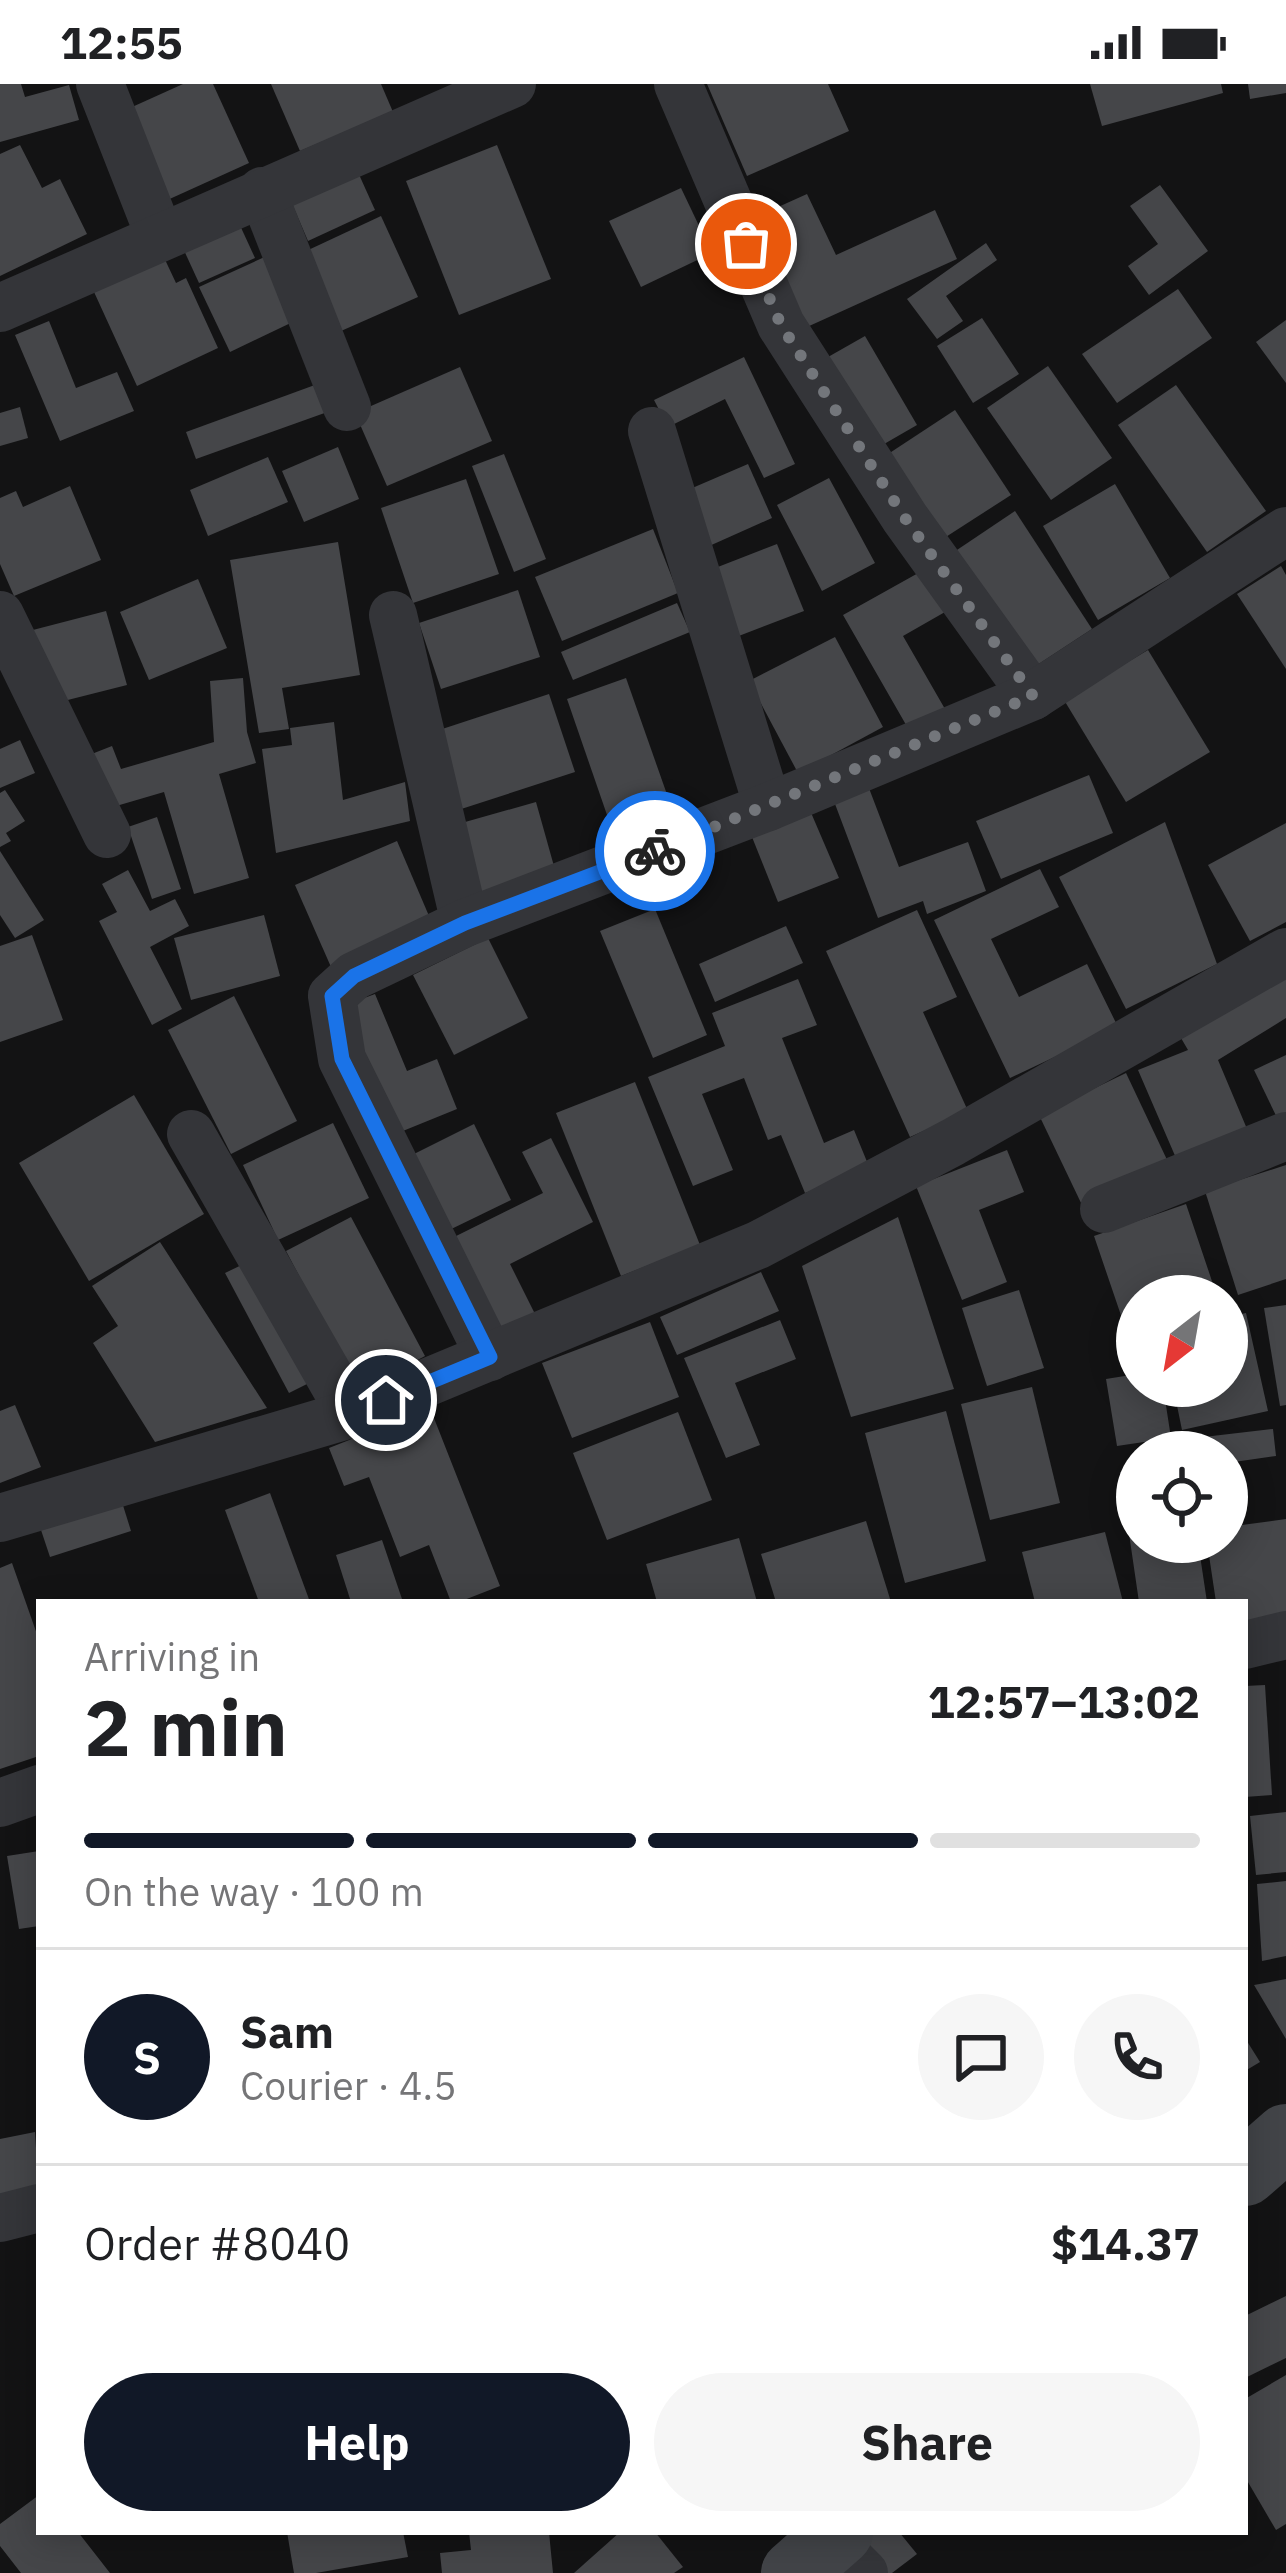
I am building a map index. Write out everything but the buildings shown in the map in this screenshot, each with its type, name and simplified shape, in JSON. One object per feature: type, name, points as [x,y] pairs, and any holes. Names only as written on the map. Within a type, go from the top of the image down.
[{"type":"street","points":[[100,84],[160,237]]},
{"type":"street","points":[[0,308],[512,84]]},
{"type":"street","points":[[677,84],[781,325],[905,518],[1033,696]]},
{"type":"street","points":[[262,191],[347,407]]},
{"type":"street","points":[[652,430],[768,807]]},
{"type":"street","points":[[490,1357],[342,1059],[332,996],[354,976],[465,923],[768,807],[1033,696],[1286,531]]},
{"type":"street","points":[[0,615],[107,834]]},
{"type":"street","points":[[393,615],[465,923]]},
{"type":"street","points":[[0,1518],[351,1414],[758,1245],[953,1142],[1286,952]]},
{"type":"street","points":[[191,1134],[351,1414]]},
{"type":"street","points":[[1104,1209],[1286,1136]]},
{"type":"street","points":[[1248,1644],[1286,1634]]},
{"type":"street","points":[[0,1803],[36,1790]]},
{"type":"street","points":[[1248,2170],[1286,2137]]},
{"type":"street","points":[[0,2218],[36,2209]]},
{"type":"way so far","points":[[655,851],[1033,696],[905,518],[781,325],[746,244]]},
{"type":"route","points":[[386,1400],[490,1357],[342,1059],[332,996],[354,976],[465,923],[655,851]]}]
